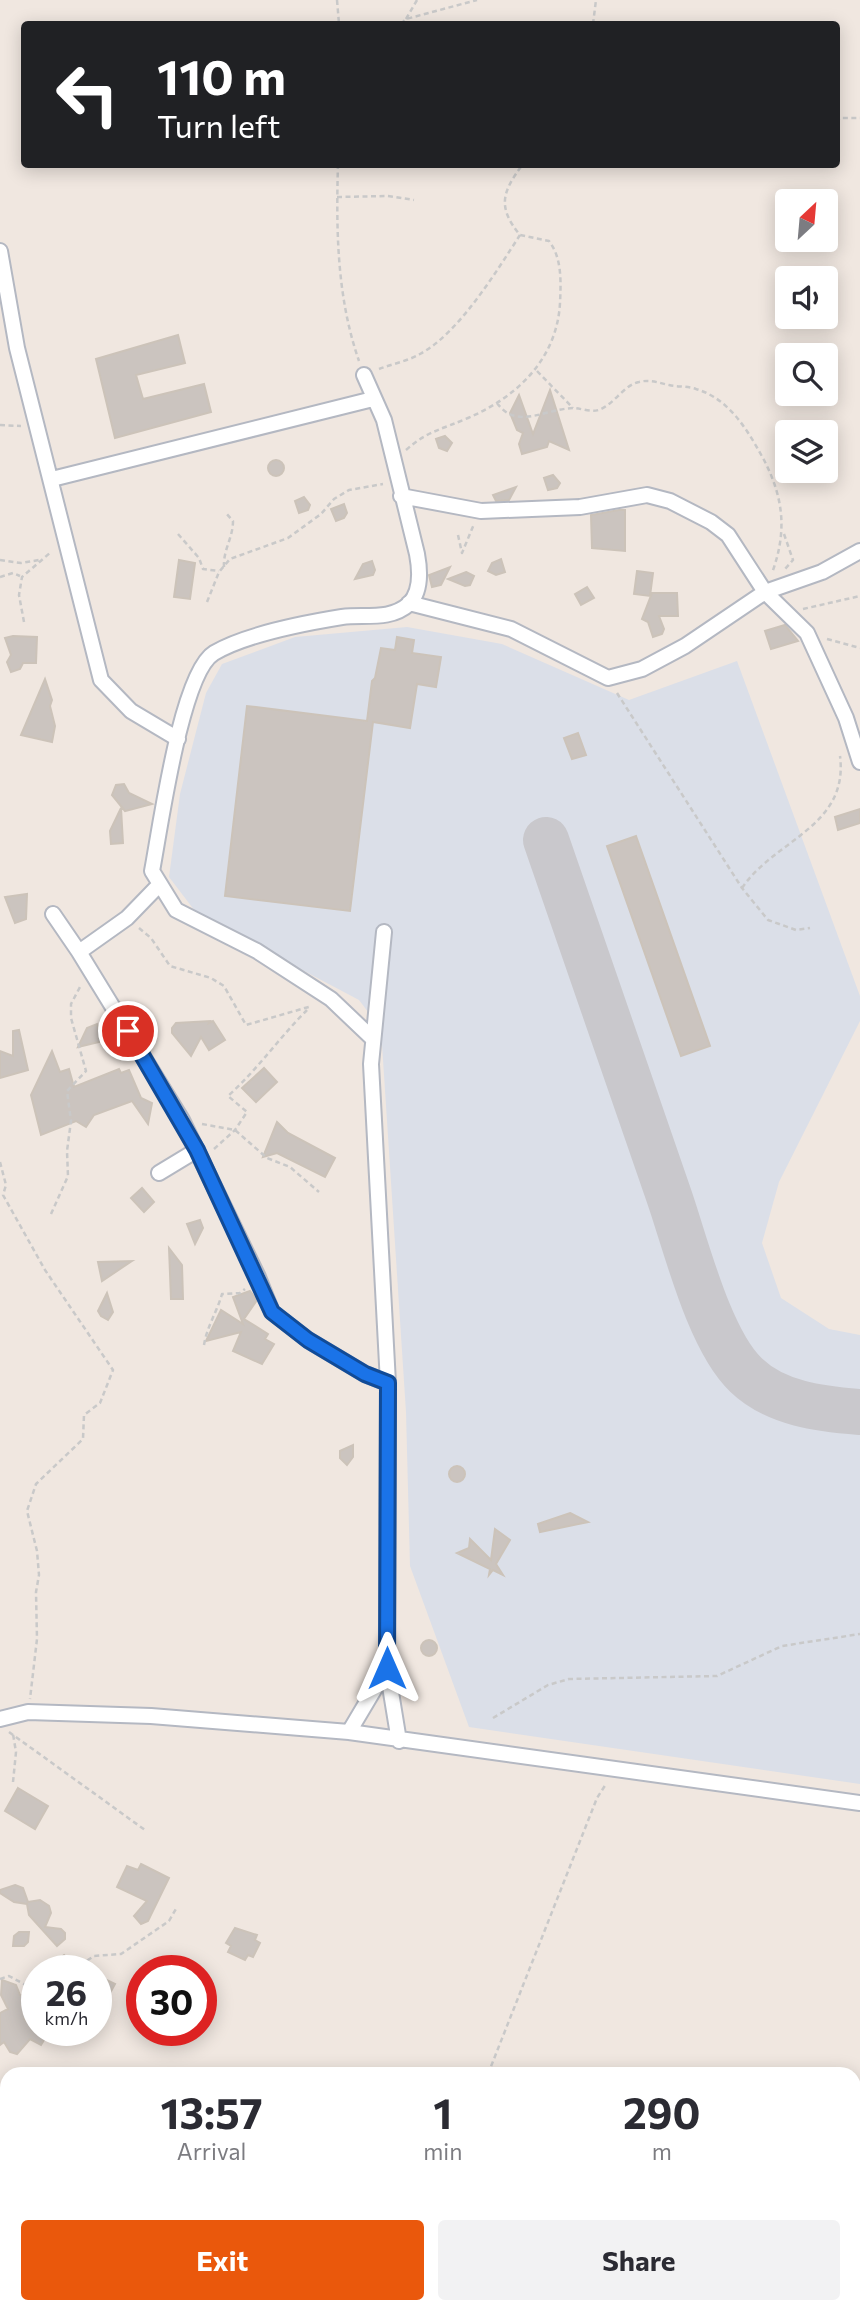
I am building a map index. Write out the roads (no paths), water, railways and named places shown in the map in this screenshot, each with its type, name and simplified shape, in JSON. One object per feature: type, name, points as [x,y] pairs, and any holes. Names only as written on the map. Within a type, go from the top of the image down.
[{"type":"street","points":[[0,251],[17,348],[68,538],[87,636],[101,680],[131,711],[178,739]]},
{"type":"street","points":[[364,375],[384,420],[420,569],[417,592],[409,603],[398,610],[371,618],[344,617],[252,638],[212,654],[192,686],[178,739],[152,871],[176,910],[257,951],[331,999],[373,1039]]},
{"type":"street","points":[[52,479],[373,399]]},
{"type":"street","points":[[399,488],[481,511],[580,507],[647,495],[670,501],[711,522],[728,536],[765,592],[807,634],[846,718],[860,762]]},
{"type":"street","points":[[409,603],[511,629],[608,678],[642,669],[685,646],[765,592],[822,572],[860,551]]},
{"type":"street","points":[[79,952],[127,918],[159,885]]},
{"type":"street","points":[[53,914],[90,966],[182,1120],[258,1277],[272,1312],[287,1326],[365,1374],[388,1383]]},
{"type":"street","points":[[384,932],[371,1064],[388,1383],[387,1668],[399,1741]]},
{"type":"street","points":[[159,1173],[199,1155]]},
{"type":"street","points":[[349,1732],[387,1668]]},
{"type":"street","points":[[0,1719],[28,1712],[151,1716],[349,1732],[860,1803]]}]
